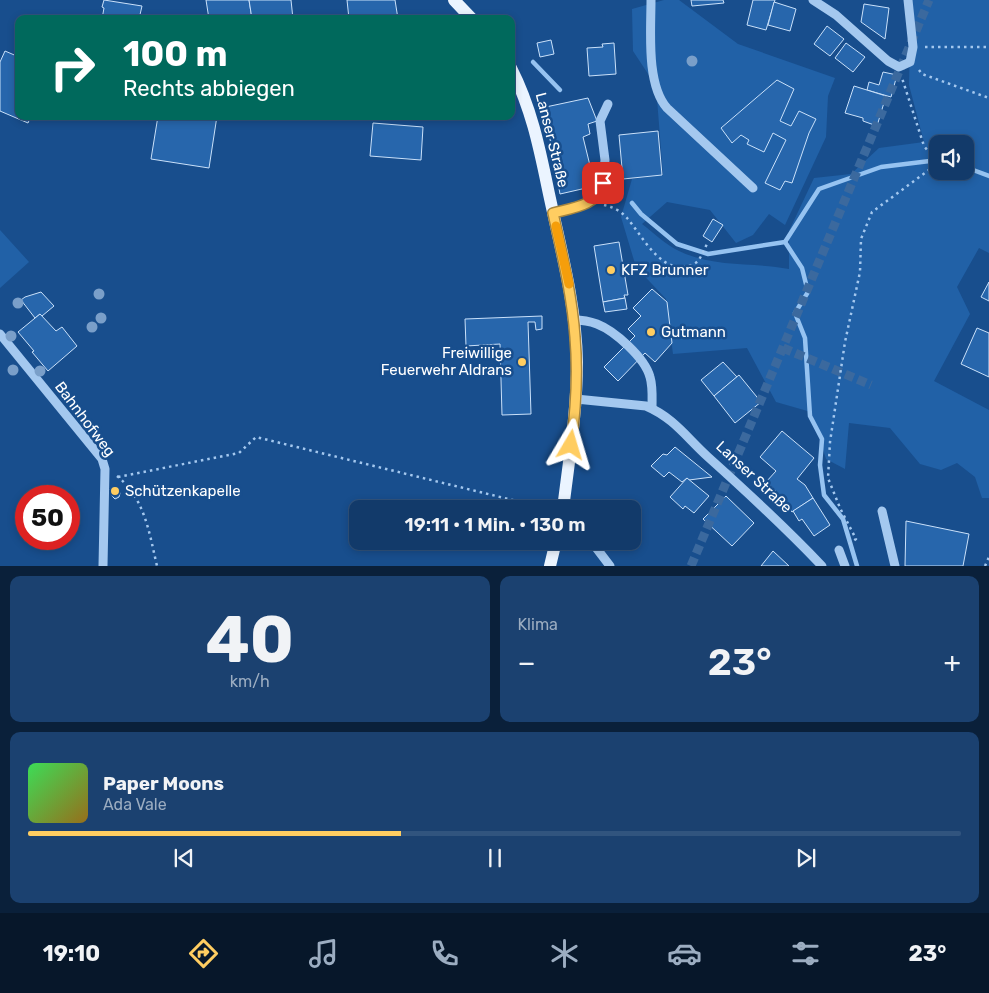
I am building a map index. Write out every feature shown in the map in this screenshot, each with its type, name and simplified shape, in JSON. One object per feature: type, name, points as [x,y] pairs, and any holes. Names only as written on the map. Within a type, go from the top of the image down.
[{"type":"main road","points":[[454,0],[468,15]]},
{"type":"main road","name":"Lanser Straße","points":[[515,76],[523,91],[534,126],[568,283],[574,320],[577,361],[576,399],[564,500]]},
{"type":"main road","points":[[550,566],[554,550]]},
{"type":"street","points":[[651,0],[653,73],[660,99],[667,108],[753,188]]},
{"type":"street","points":[[813,0],[836,15],[888,60],[899,67],[910,62],[913,47],[908,0]]},
{"type":"street","points":[[553,213],[590,202],[602,189],[605,160],[600,121],[608,104]]},
{"type":"street","points":[[574,320],[592,322],[605,328],[639,359],[650,378],[652,408]]},
{"type":"street","name":"Bahnhofweg","points":[[0,334],[102,459],[105,469],[103,566]]},
{"type":"street","name":"Lanser Straße","points":[[576,399],[630,403],[652,408],[672,421],[776,519],[822,566]]},
{"type":"street","points":[[882,511],[894,566]]},
{"type":"street","points":[[598,550],[610,566]]},
{"type":"street","points":[[839,550],[845,566]]},
{"type":"path","points":[[913,47],[989,47]]},
{"type":"path","points":[[910,62],[922,74],[989,98]]},
{"type":"path","points":[[856,540],[828,478],[830,442],[844,342],[860,272],[861,239],[872,212],[933,167],[932,156],[924,146],[899,67]]},
{"type":"path","points":[[590,202],[613,208],[620,212],[627,218],[651,250],[666,262],[681,267],[694,264],[698,261],[706,244]]},
{"type":"path","points":[[118,477],[239,453],[256,437],[512,500]]},
{"type":"path","points":[[105,469],[118,477],[131,489],[142,510],[157,566]]},
{"type":"path","points":[[985,566],[989,557]]},
{"type":"shaded area","points":[[664,0],[679,0],[738,44],[835,78],[828,96],[826,137],[785,225],[769,214],[753,235],[736,243],[710,210],[667,202],[642,224],[669,246],[692,256],[720,262],[789,269],[789,231],[814,178],[851,174],[879,148],[924,142],[909,85],[911,0],[989,0],[989,253],[979,248],[957,287],[970,314],[934,381],[989,410],[989,498],[982,498],[975,477],[957,463],[941,470],[920,464],[890,428],[849,423],[845,469],[826,459],[811,412],[776,402],[747,348],[673,354],[666,299],[636,267],[621,217],[632,179],[663,175],[656,86],[633,51],[632,9]]},
{"type":"shaded area","points":[[0,230],[29,262],[0,288]]},
{"type":"building","points":[[104,0],[142,6],[140,15],[103,15],[104,8],[102,7]]},
{"type":"building","points":[[206,0],[249,0],[251,15],[208,15]]},
{"type":"building","points":[[249,0],[291,0],[293,15],[251,15]]},
{"type":"building","points":[[347,0],[395,0],[397,15],[349,15]]},
{"type":"building","points":[[691,0],[723,0],[724,3],[692,6]]},
{"type":"building","points":[[753,0],[775,0],[766,30],[747,25]]},
{"type":"building","points":[[774,2],[796,9],[790,31],[768,25]]},
{"type":"building","points":[[864,4],[889,8],[885,39],[861,22]]},
{"type":"building","points":[[827,26],[844,39],[830,56],[814,44]]},
{"type":"building","points":[[551,40],[554,54],[540,57],[537,43]]},
{"type":"building","points":[[614,43],[616,74],[589,76],[587,48],[603,47],[602,44]]},
{"type":"building","points":[[846,43],[865,57],[853,72],[835,58]]},
{"type":"building","points":[[5,51],[15,55],[15,117],[0,111],[0,62]]},
{"type":"building","points":[[883,72],[897,75],[891,97],[867,90],[869,82],[879,85]]},
{"type":"building","points":[[777,80],[794,89],[780,121],[791,126],[799,111],[816,119],[809,133],[792,183],[785,181],[780,190],[765,183],[786,140],[773,133],[764,152],[747,144],[749,140],[741,135],[732,143],[721,128]]},
{"type":"building","points":[[854,86],[886,96],[877,126],[863,121],[863,118],[845,113]]},
{"type":"building","points":[[588,98],[597,121],[588,124],[590,134],[583,137],[595,186],[560,194],[550,139],[541,108]]},
{"type":"building","points":[[157,120],[216,120],[209,168],[151,159]]},
{"type":"building","points":[[373,123],[423,127],[421,160],[370,156]]},
{"type":"building","points":[[658,131],[662,175],[623,179],[619,135]]},
{"type":"building","points":[[713,219],[723,225],[712,242],[703,236]]},
{"type":"building","name":"KFZ Brunner","points":[[619,242],[628,295],[624,295],[625,298],[603,302],[594,246]]},
{"type":"building","points":[[989,282],[989,301],[981,297]]},
{"type":"building","name":"Gutmann","points":[[652,289],[667,302],[672,343],[655,362],[645,353],[618,381],[604,367],[635,336],[628,329],[641,316],[633,308]]},
{"type":"building","points":[[41,292],[54,306],[42,316],[40,314],[35,318],[21,300]]},
{"type":"building","points":[[625,298],[627,309],[605,312],[603,302]]},
{"type":"building","points":[[40,314],[56,331],[62,327],[77,346],[48,371],[18,332]]},
{"type":"building","points":[[542,316],[542,329],[536,330],[535,322],[528,322],[531,414],[502,415],[500,344],[466,346],[465,319]]},
{"type":"building","points":[[977,328],[989,333],[989,377],[961,364]]},
{"type":"building","points":[[723,362],[737,377],[714,396],[701,380]]},
{"type":"building","points":[[739,375],[761,402],[735,423],[714,396]]},
{"type":"building","points":[[782,431],[814,458],[797,479],[805,485],[813,498],[792,512],[786,504],[783,506],[775,494],[777,492],[766,482],[776,471],[760,457]]},
{"type":"building","points":[[675,447],[712,477],[689,480],[687,478],[682,482],[669,472],[664,477],[651,466],[663,454],[667,455]]},
{"type":"building","points":[[687,478],[709,496],[694,513],[685,506],[683,509],[670,497]]},
{"type":"building","name":"Schützenkapelle","points":[[118,487],[119,497],[115,499],[110,489]]},
{"type":"building","points":[[726,496],[754,523],[732,546],[703,519]]},
{"type":"building","points":[[813,498],[830,525],[814,536],[802,519],[799,521],[793,511]]},
{"type":"building","points":[[906,521],[969,534],[963,566],[905,566]]},
{"type":"building","points":[[773,551],[789,566],[761,566]]},
{"type":"waterway","points":[[533,62],[560,90]]},
{"type":"waterway","points":[[785,242],[819,189],[881,167],[929,161]]},
{"type":"waterway","points":[[974,170],[989,176]]},
{"type":"waterway","points":[[632,203],[641,214],[677,244],[708,254],[785,242],[802,268],[808,292],[795,313],[805,338],[810,416],[822,439],[820,465],[824,495],[843,519],[857,566]]},
{"type":"tunnel","points":[[691,566],[929,0]]},
{"type":"tunnel","points":[[783,348],[871,385]]},
{"type":"slow traffic","points":[[556,226],[569,284]]},
{"type":"place","name":"KFZ Brunner","points":[[611,270]]},
{"type":"place","name":"Gutmann","points":[[651,332]]},
{"type":"place","name":"Freiwillige Feuerwehr Aldrans","points":[[522,362]]},
{"type":"place","name":"Schützenkapelle","points":[[115,491]]},
{"type":"route","points":[[571,445],[576,399],[576,338],[568,283],[553,213],[590,202],[602,189],[603,183]]}]
